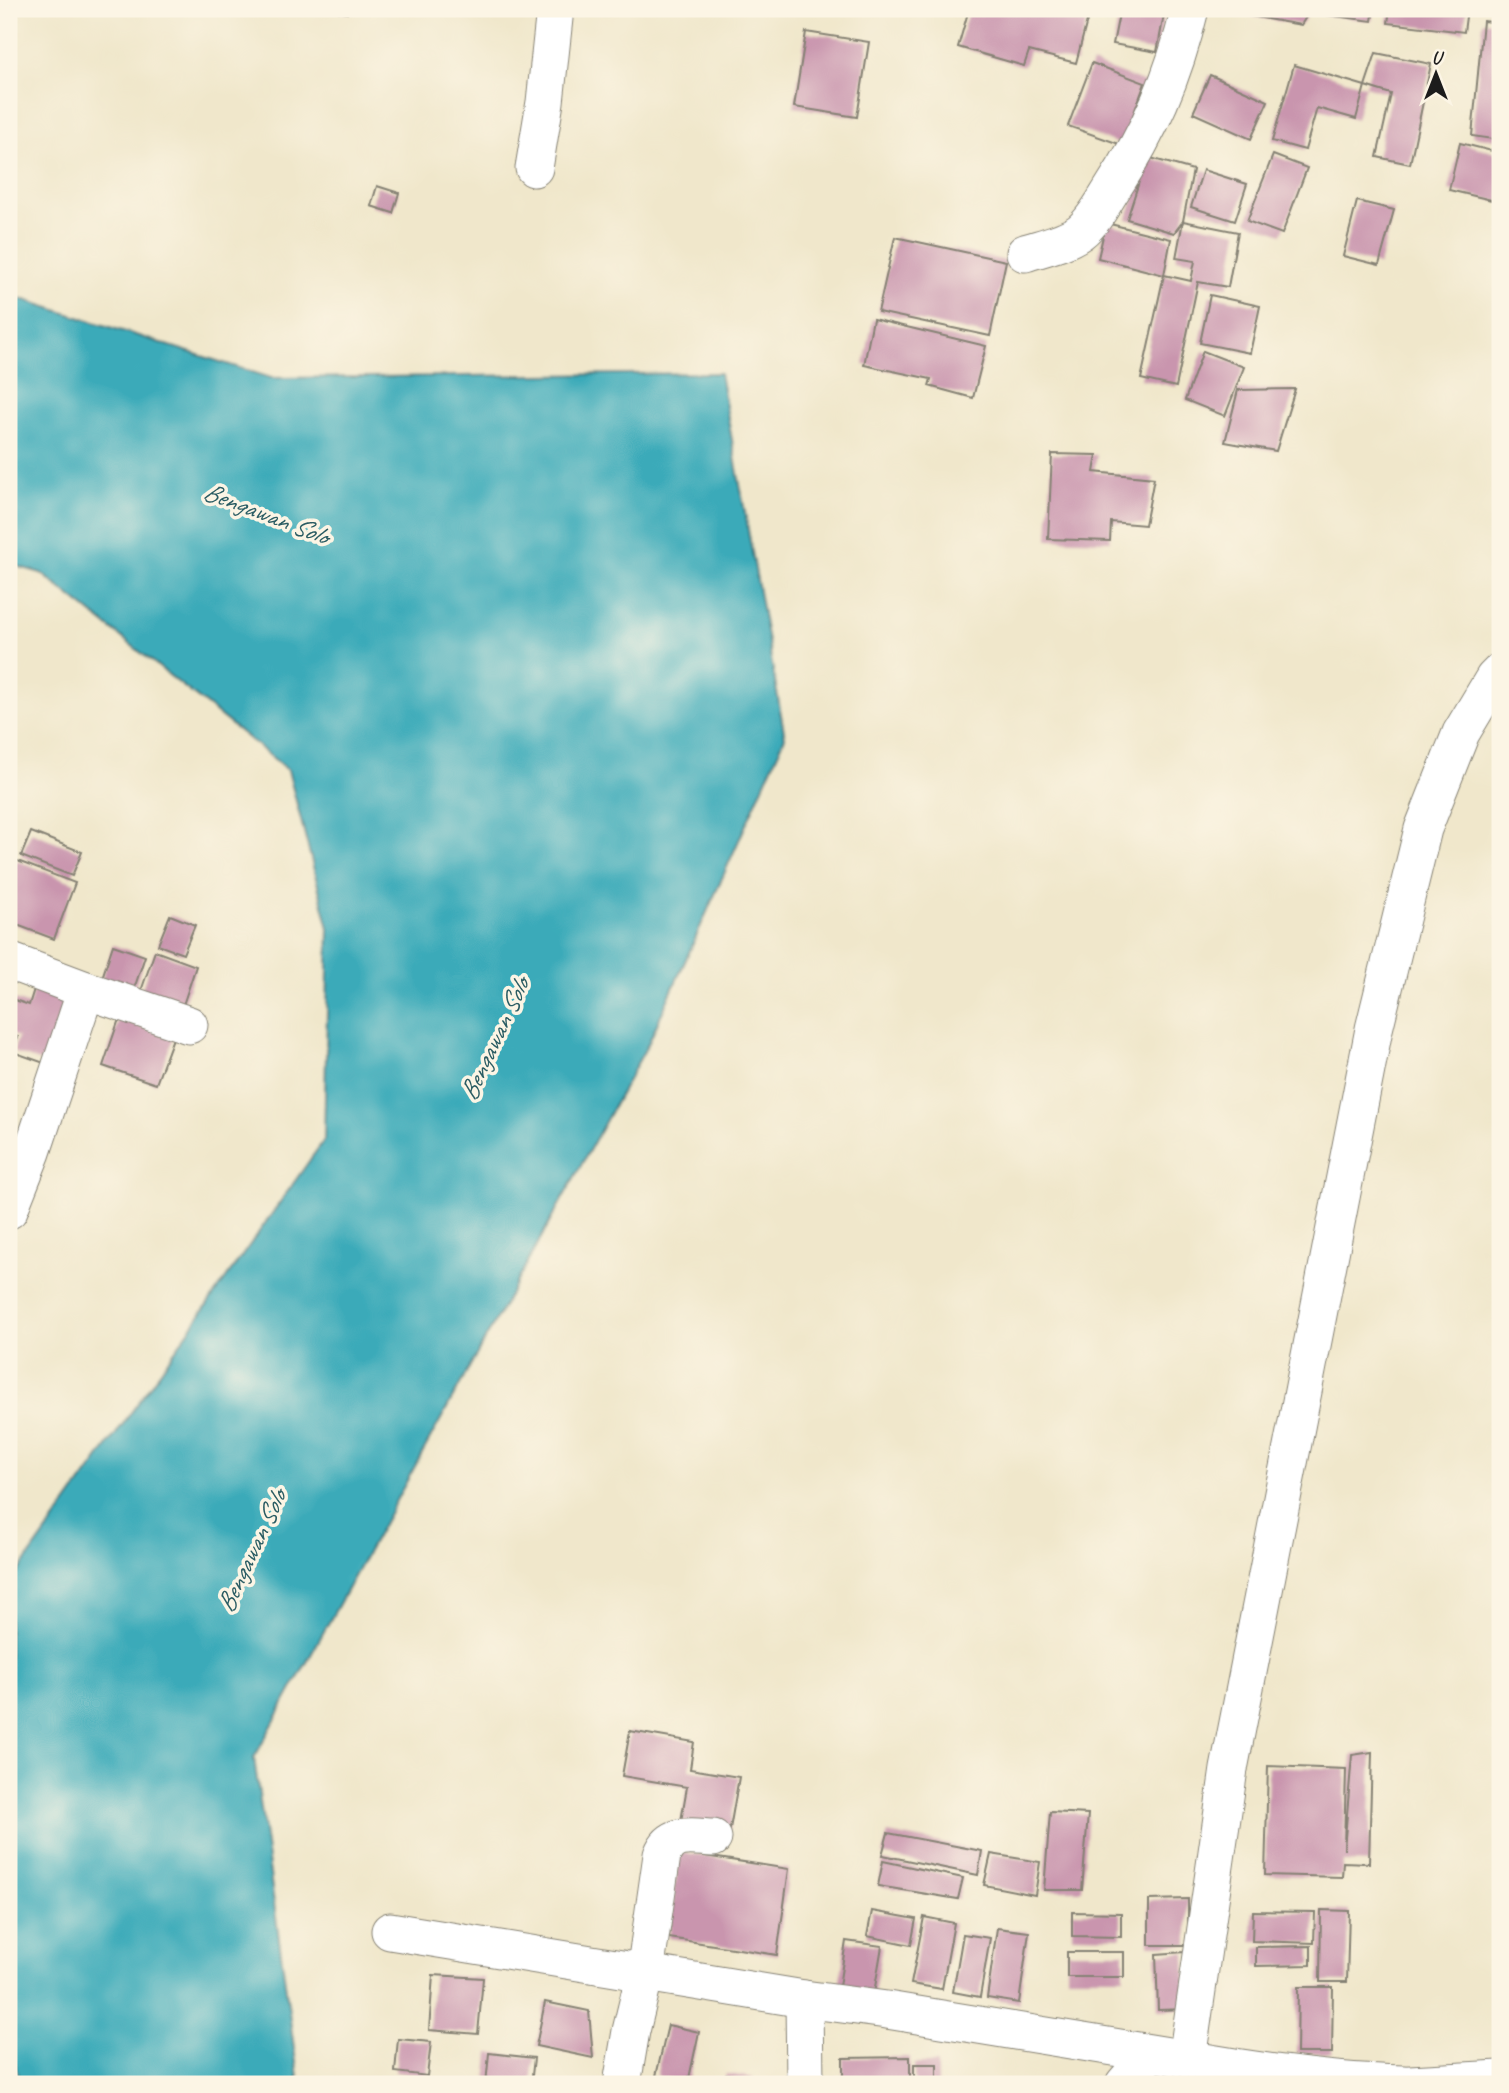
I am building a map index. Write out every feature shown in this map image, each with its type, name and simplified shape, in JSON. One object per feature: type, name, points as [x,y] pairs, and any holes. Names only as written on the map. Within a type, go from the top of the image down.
[{"type":"street","points":[[534,168],[545,102],[555,9]]},
{"type":"street","points":[[1026,253],[1058,244],[1081,231],[1099,211],[1130,162],[1156,113],[1169,83],[1190,9]]},
{"type":"street","points":[[1187,2059],[1229,1769],[1374,1029],[1423,829],[1461,733],[1500,672]]},
{"type":"street","points":[[9,961],[189,1025]]},
{"type":"street","points":[[9,1210],[32,1152],[86,990]]},
{"type":"street","points":[[622,2084],[645,1973],[665,1846],[675,1838],[713,1838]]},
{"type":"street","points":[[390,1931],[1187,2059],[1256,2078],[1404,2084]]},
{"type":"street","points":[[804,1999],[805,2084]]},
{"type":"street","points":[[1124,2084],[1149,2054]]},
{"type":"street","points":[[1410,2084],[1500,2079]]},
{"type":"water","name":"Bengawan Solo","points":[[9,295],[271,378],[720,373],[785,737],[649,1042],[254,1758],[299,2084],[19,2084],[9,2032],[9,1585],[324,1140],[329,928],[288,770],[41,573],[9,564]]},
{"type":"building","points":[[329,9],[348,9],[347,13]]},
{"type":"building","points":[[969,9],[1090,9],[1076,63],[1029,51],[1024,66],[958,47]]},
{"type":"building","points":[[1120,9],[1165,9],[1157,52],[1113,44]]},
{"type":"building","points":[[1251,9],[1311,9],[1301,25],[1250,16]]},
{"type":"building","points":[[1319,9],[1374,9],[1372,21],[1318,14]]},
{"type":"building","points":[[1390,9],[1467,9],[1464,32],[1388,23]]},
{"type":"building","points":[[1483,21],[1500,23],[1500,140],[1472,136]]},
{"type":"building","points":[[806,32],[869,42],[857,117],[794,107]]},
{"type":"building","points":[[1376,53],[1431,64],[1410,164],[1377,157],[1391,94],[1365,86]]},
{"type":"building","points":[[1092,63],[1145,83],[1122,145],[1068,126]]},
{"type":"building","points":[[1294,65],[1365,86],[1356,119],[1317,108],[1305,150],[1272,141]]},
{"type":"building","points":[[1210,75],[1268,101],[1251,139],[1193,113]]},
{"type":"building","points":[[1460,143],[1500,153],[1500,202],[1449,190]]},
{"type":"building","points":[[1273,155],[1307,168],[1282,234],[1247,221]]},
{"type":"building","points":[[1147,157],[1193,170],[1183,221],[1174,233],[1127,219]]},
{"type":"building","points":[[1203,170],[1247,184],[1235,221],[1191,207]]},
{"type":"building","points":[[377,186],[399,193],[393,213],[371,206]]},
{"type":"building","points":[[1357,201],[1394,210],[1379,265],[1343,256]]},
{"type":"building","points":[[1183,221],[1238,232],[1228,287],[1198,282],[1176,387],[1141,379],[1164,275],[1191,281],[1195,261],[1176,258]]},
{"type":"building","points":[[1106,223],[1171,239],[1164,275],[1098,258]]},
{"type":"building","points":[[895,237],[1006,261],[990,336],[878,312]]},
{"type":"building","points":[[1210,295],[1260,306],[1250,353],[1200,343]]},
{"type":"building","points":[[873,319],[986,346],[973,398],[929,386],[931,379],[864,365]]},
{"type":"building","points":[[1203,351],[1244,367],[1225,416],[1185,400]]},
{"type":"building","points":[[1295,389],[1276,451],[1225,442],[1238,390]]},
{"type":"building","points":[[1052,454],[1097,455],[1094,472],[1154,478],[1145,525],[1111,522],[1110,541],[1048,539]]},
{"type":"building","points":[[31,832],[82,852],[72,876],[21,856]]},
{"type":"building","points":[[15,860],[75,883],[54,939],[9,922],[9,877]]},
{"type":"building","points":[[170,915],[195,925],[183,954],[158,945]]},
{"type":"building","points":[[113,945],[145,956],[133,992],[101,981]]},
{"type":"building","points":[[155,951],[196,966],[183,1005],[141,991]]},
{"type":"building","points":[[34,989],[65,1000],[44,1063],[13,1052],[18,1037],[9,1033],[9,998],[29,1005]]},
{"type":"building","points":[[119,1019],[173,1038],[156,1084],[103,1066]]},
{"type":"building","points":[[630,1731],[694,1742],[690,1769],[739,1777],[730,1829],[681,1821],[687,1787],[622,1776]]},
{"type":"building","points":[[1372,1752],[1369,1863],[1343,1862],[1342,1877],[1265,1875],[1268,1766],[1346,1769],[1344,1850],[1352,1755]]},
{"type":"building","points":[[1050,1812],[1088,1814],[1082,1890],[1044,1890]]},
{"type":"building","points":[[888,1833],[982,1851],[978,1875],[882,1855]]},
{"type":"building","points":[[679,1852],[789,1869],[777,1955],[669,1938]]},
{"type":"building","points":[[991,1854],[1040,1862],[1035,1895],[984,1885]]},
{"type":"building","points":[[883,1861],[963,1878],[958,1899],[878,1886]]},
{"type":"building","points":[[1188,1899],[1188,1945],[1149,1945],[1149,1900]]},
{"type":"building","points":[[1321,1910],[1349,1911],[1347,1982],[1320,1982]]},
{"type":"building","points":[[872,1911],[916,1919],[911,1945],[867,1936]]},
{"type":"building","points":[[1253,1911],[1315,1912],[1314,1943],[1252,1941]]},
{"type":"building","points":[[1072,1912],[1121,1913],[1121,1937],[1072,1936]]},
{"type":"building","points":[[924,1917],[954,1923],[942,1989],[911,1984]]},
{"type":"building","points":[[997,1928],[1029,1932],[1019,2003],[987,1998]]},
{"type":"building","points":[[963,1934],[990,1938],[980,1997],[953,1992]]},
{"type":"building","points":[[846,1941],[882,1946],[873,1999],[838,1993]]},
{"type":"building","points":[[1311,1946],[1311,1965],[1256,1966],[1256,1947]]},
{"type":"building","points":[[1067,1952],[1124,1952],[1124,1977],[1067,1977]]},
{"type":"building","points":[[1185,1952],[1187,2009],[1158,2010],[1156,1954]]},
{"type":"building","points":[[433,1975],[483,1978],[478,2034],[429,2030]]},
{"type":"building","points":[[1298,1987],[1333,1987],[1332,2053],[1297,2053]]},
{"type":"building","points":[[545,2002],[589,2011],[593,2058],[536,2046]]},
{"type":"building","points":[[668,2025],[699,2032],[688,2083],[656,2076]]},
{"type":"building","points":[[398,2039],[431,2042],[427,2076],[395,2072]]},
{"type":"building","points":[[489,2053],[534,2058],[531,2084],[486,2084]]},
{"type":"building","points":[[910,2057],[910,2084],[843,2084],[843,2058]]},
{"type":"building","points":[[914,2064],[937,2064],[937,2084],[914,2084]]},
{"type":"building","points":[[726,2074],[754,2078],[753,2084],[724,2084]]}]
